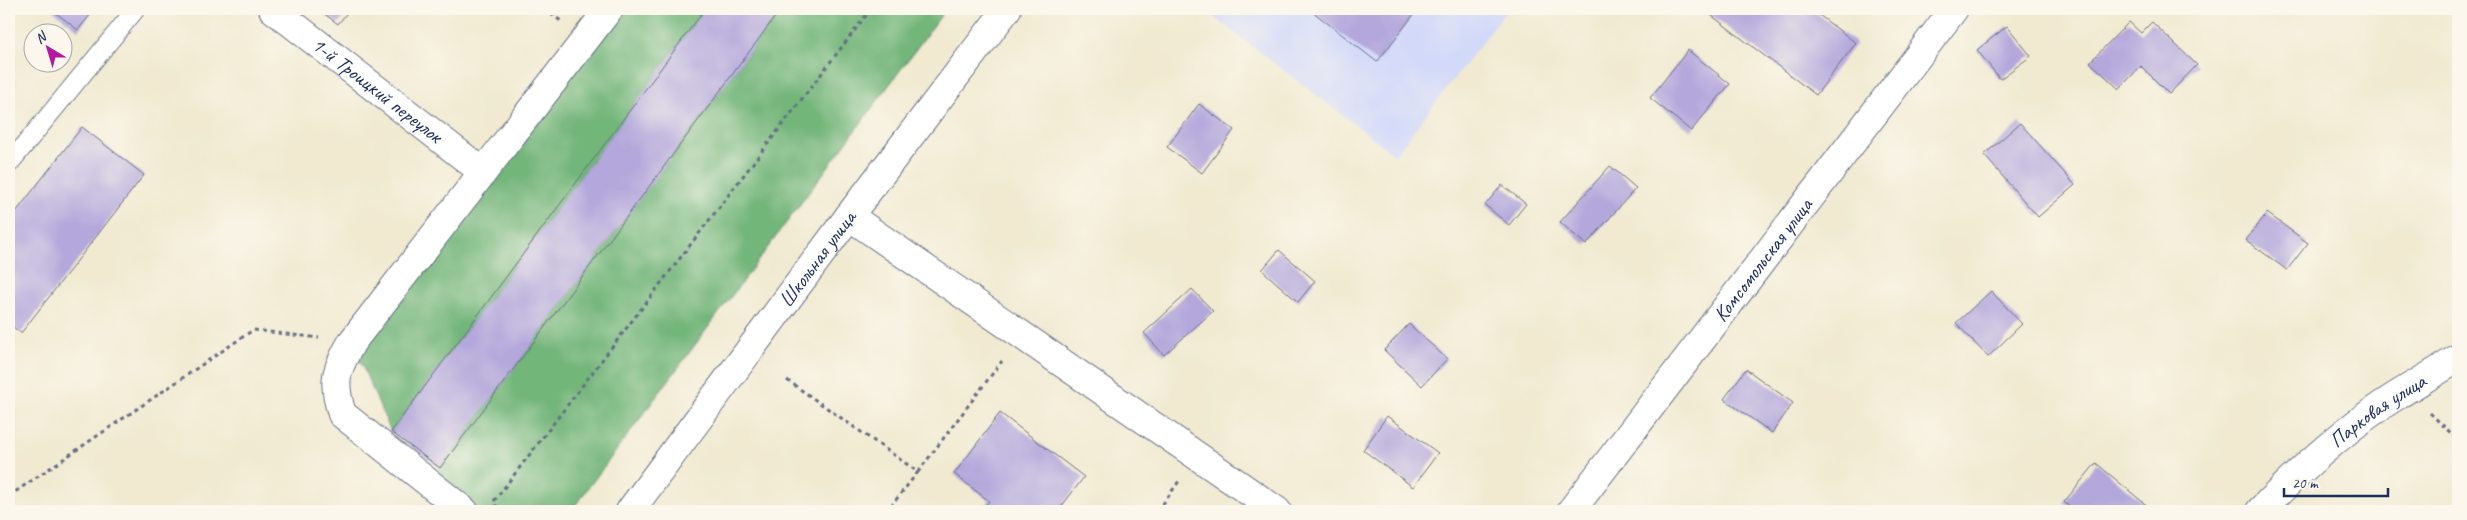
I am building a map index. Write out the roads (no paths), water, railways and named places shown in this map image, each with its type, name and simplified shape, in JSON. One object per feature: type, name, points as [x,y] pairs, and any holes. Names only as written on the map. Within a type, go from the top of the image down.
[{"type":"street","name":"1-й Троицкий переулок","points":[[272,9],[483,172]]},
{"type":"street","points":[[464,511],[375,443],[342,414],[335,391],[339,363],[352,342],[609,9]]},
{"type":"street","name":"Школьная улица","points":[[630,511],[850,216],[1008,9]]},
{"type":"street","name":"Комсомольская улица","points":[[1571,511],[1954,9]]},
{"type":"street","points":[[850,216],[1277,511]]},
{"type":"street","name":"Парковая улица","points":[[2260,511],[2290,481],[2347,432],[2406,390],[2458,358]]},
{"type":"lane","points":[[9,164],[136,9]]}]
